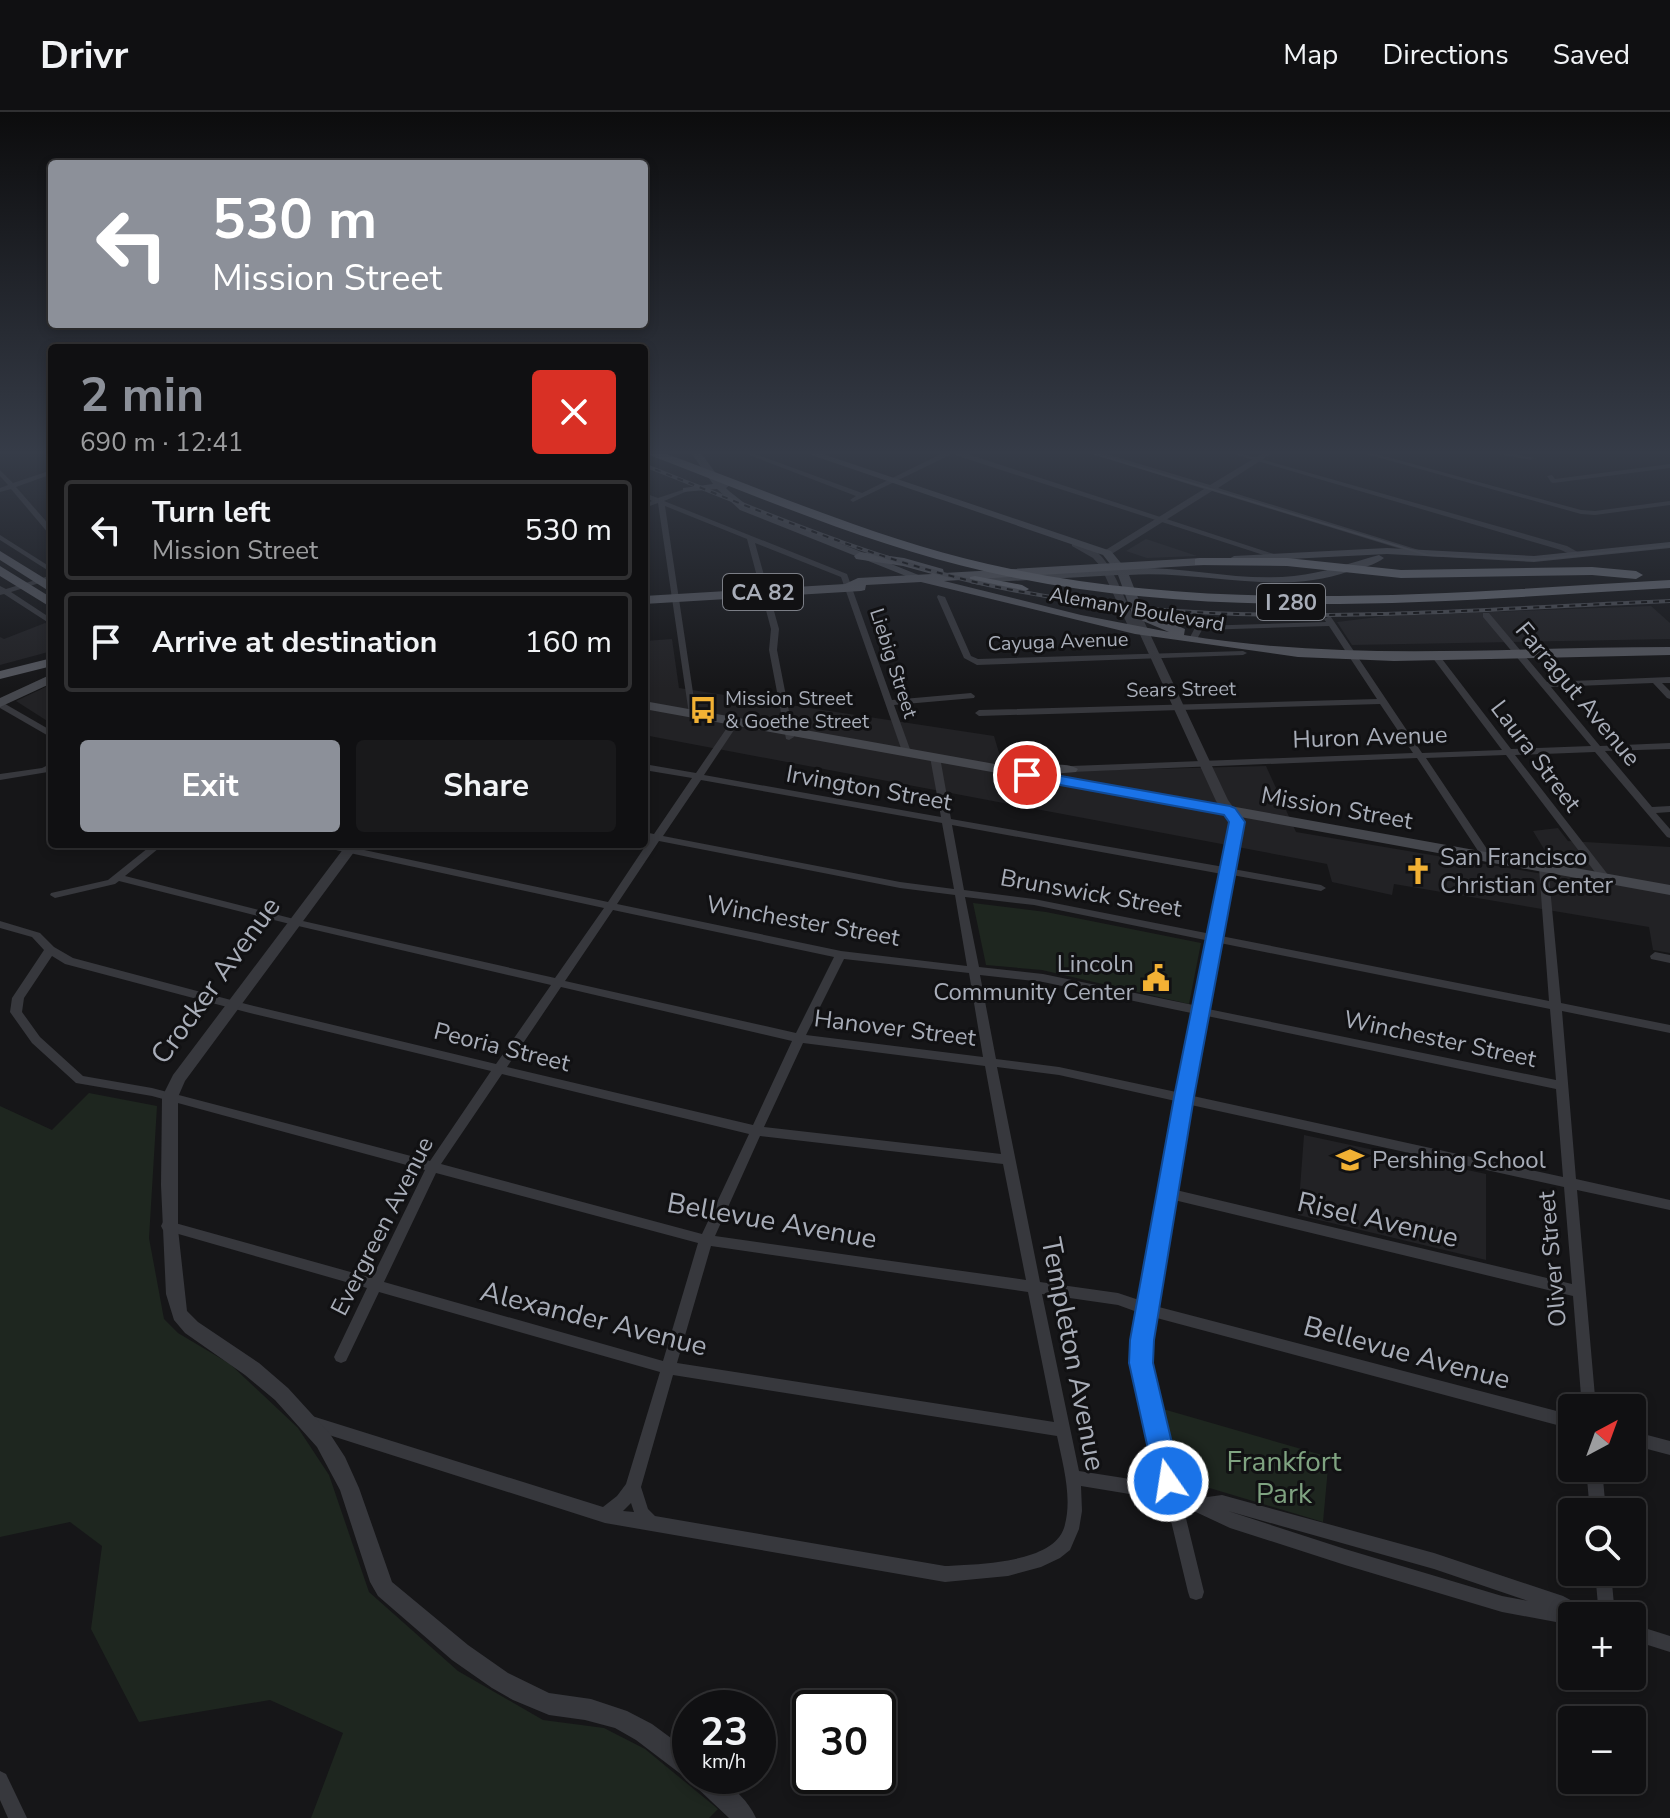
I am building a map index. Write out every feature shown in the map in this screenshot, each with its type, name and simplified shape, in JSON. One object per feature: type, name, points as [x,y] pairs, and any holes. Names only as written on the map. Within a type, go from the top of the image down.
[{"type":"highway","name":"I 280","points":[[862,530],[973,579],[1062,583],[1152,595],[1232,590],[1305,591],[1670,573]]},
{"type":"highway","name":"I 280","points":[[899,530],[1014,563],[1152,595]]},
{"type":"highway","points":[[1200,562],[1287,562],[1415,574],[1592,571],[1636,575]]},
{"type":"highway","points":[[973,579],[1107,601],[1152,595],[1302,608],[1431,596],[1670,584]]},
{"type":"main road","name":"Alemany Boulevard","points":[[794,530],[920,578],[936,582],[973,579],[1043,613],[1140,630],[1264,650],[1436,657],[1516,652]]},
{"type":"main road","points":[[1033,530],[1075,544],[1112,566],[1136,608],[1158,623],[1194,637]]},
{"type":"main road","points":[[1375,538],[1390,545],[1379,551]]},
{"type":"main road","points":[[1392,556],[1437,555],[1555,562],[1577,559],[1579,555],[1665,545]]},
{"type":"main road","points":[[1200,562],[1379,551],[1417,551],[1437,555]]},
{"type":"main road","points":[[936,582],[941,597],[973,579],[1112,566],[1274,580],[1332,574],[1359,563],[1417,551]]},
{"type":"main road","points":[[0,555],[46,579]]},
{"type":"main road","points":[[860,556],[904,562],[954,579]]},
{"type":"main road","name":"CA 82","points":[[648,600],[1200,562]]},
{"type":"main road","points":[[883,565],[891,572],[886,580]]},
{"type":"main road","points":[[0,570],[48,602]]},
{"type":"main road","points":[[920,578],[954,579]]},
{"type":"main road","name":"CA 82","points":[[850,586],[920,578]]},
{"type":"main road","name":"Alemany Boulevard","points":[[954,579],[995,593],[1140,630],[1350,653],[1670,648]]},
{"type":"main road","name":"CA 82","points":[[954,579],[973,579]]},
{"type":"main road","points":[[973,579],[995,593]]},
{"type":"main road","points":[[1243,653],[1264,650]]},
{"type":"main road","points":[[0,668],[48,655]]},
{"type":"main road","points":[[0,675],[48,663]]},
{"type":"main road","points":[[0,704],[48,680]]},
{"type":"main road","name":"Mission Street","points":[[648,709],[1670,890]]},
{"type":"main road","name":"Mission Street","points":[[789,734],[906,752],[936,760]]},
{"type":"main road","points":[[1013,773],[1071,769]]},
{"type":"main road","points":[[1057,780],[1071,769]]},
{"type":"street","points":[[665,530],[693,716]]},
{"type":"street","points":[[730,530],[839,572],[850,586]]},
{"type":"street","points":[[1152,530],[1112,566],[1204,763],[1237,822],[1146,1309],[1141,1363],[1196,1592]]},
{"type":"street","points":[[1193,530],[1276,556]]},
{"type":"street","points":[[1347,530],[1417,551]]},
{"type":"street","points":[[1500,530],[1579,555]]},
{"type":"street","points":[[0,537],[48,568]]},
{"type":"street","points":[[750,538],[775,629],[773,650],[789,734]]},
{"type":"street","points":[[2,591],[46,579]]},
{"type":"street","name":"Liebig Street","points":[[850,586],[906,752]]},
{"type":"street","points":[[2,591],[48,620]]},
{"type":"street","name":"Cayuga Avenue","points":[[941,597],[971,661],[1243,653]]},
{"type":"street","points":[[1136,608],[1140,630]]},
{"type":"street","name":"Farragut Avenue","points":[[1486,615],[1670,835]]},
{"type":"street","points":[[1194,637],[1199,628],[1329,621],[1488,858]]},
{"type":"street","name":"Laura Street","points":[[1436,657],[1605,878]]},
{"type":"street","points":[[1655,680],[1670,696]]},
{"type":"street","points":[[1543,685],[1670,680]]},
{"type":"street","points":[[888,703],[971,696]]},
{"type":"street","name":"Sears Street","points":[[979,713],[1383,701]]},
{"type":"street","points":[[0,704],[48,733]]},
{"type":"street","name":"Evergreen Avenue","points":[[341,1357],[432,1168],[556,981],[611,906],[734,724]]},
{"type":"street","name":"Huron Avenue","points":[[1071,769],[1670,746]]},
{"type":"street","name":"Templeton Avenue","points":[[312,1423],[605,1515],[945,1574],[994,1571],[1031,1564],[1064,1544],[1075,1513],[1073,1477],[1008,1160],[936,760]]},
{"type":"street","name":"Irvington Street","points":[[648,768],[1321,888]]},
{"type":"street","points":[[0,777],[48,769]]},
{"type":"street","points":[[1649,810],[1670,809]]},
{"type":"street","name":"Brunswick Street","points":[[648,836],[900,885],[1034,902],[1670,1029]]},
{"type":"street","points":[[55,895],[111,882],[154,848]]},
{"type":"street","name":"Crocker Avenue","points":[[350,848],[178,1079],[170,1097],[168,1226],[177,1306],[183,1320],[250,1367],[312,1423],[332,1449],[350,1484],[380,1582],[385,1589],[479,1666],[526,1694],[546,1703],[617,1716],[649,1732],[672,1752]]},
{"type":"street","name":"Winchester Street","points":[[355,848],[841,955],[1043,978],[1561,1086]]},
{"type":"street","name":"Oliver Street","points":[[1544,868],[1588,1394]]},
{"type":"street","name":"Hanover Street","points":[[118,877],[294,922],[799,1038],[1059,1071],[1670,1205]]},
{"type":"street","name":"Peoria Street","points":[[0,924],[36,935],[50,950],[69,961],[756,1131],[1008,1160]]},
{"type":"street","name":"Bellevue Avenue","points":[[50,950],[18,998],[16,1012],[36,1040],[80,1080],[170,1097],[706,1240],[1118,1299],[1558,1418]]},
{"type":"street","points":[[605,1515],[623,1501],[633,1487],[706,1240],[799,1038],[841,955]]},
{"type":"street","points":[[1655,956],[1670,959]]},
{"type":"street","name":"Risel Avenue","points":[[1167,1193],[1578,1291]]},
{"type":"street","name":"Alexander Avenue","points":[[168,1226],[667,1368],[1063,1430]]},
{"type":"street","points":[[1646,1442],[1670,1448]]},
{"type":"street","points":[[1073,1477],[1171,1493],[1230,1520],[1345,1557],[1502,1604],[1558,1614]]},
{"type":"street","points":[[633,1487],[642,1514],[652,1523]]},
{"type":"street","points":[[1199,1506],[1222,1502],[1434,1561],[1558,1602]]},
{"type":"street","points":[[1646,1636],[1670,1644]]},
{"type":"street","points":[[0,1780],[18,1818]]},
{"type":"street","points":[[722,1794],[744,1818]]},
{"type":"shaded area","points":[[1146,539],[1197,556],[1147,558],[1126,551]]},
{"type":"shaded area","points":[[1651,606],[1670,623],[1670,639],[1352,645],[1337,622],[1386,616]]},
{"type":"shaded area","points":[[45,623],[48,625],[48,652],[0,665],[0,637],[4,639]]},
{"type":"shaded area","points":[[672,639],[679,688],[994,736],[1002,763],[1076,771],[1266,766],[1296,832],[1561,877],[1533,831],[1558,828],[1568,841],[1670,847],[1670,953],[1653,950],[1649,927],[1394,884],[1392,895],[1332,882],[1327,864],[648,736],[648,641]]},
{"type":"shaded area","points":[[48,686],[48,721],[16,701]]},
{"type":"shaded area","points":[[1304,1135],[1486,1174],[1486,1260],[1298,1215]]},
{"type":"green space","points":[[973,903],[1046,912],[1201,943],[1189,1004],[1042,970],[986,965]]},
{"type":"green space","points":[[89,1093],[157,1106],[149,1238],[164,1319],[178,1333],[230,1364],[298,1428],[329,1475],[369,1592],[458,1671],[543,1720],[604,1728],[645,1749],[672,1771],[672,1794],[700,1794],[718,1809],[709,1818],[311,1818],[343,1733],[270,1700],[139,1722],[91,1629],[102,1546],[70,1522],[0,1537],[0,1106],[52,1130]]},
{"type":"green space","name":"Frankfort Park","points":[[1163,1409],[1329,1457],[1323,1522],[1183,1480]]},
{"type":"tram line","points":[[1344,530],[1427,555],[1535,560],[1670,546]]},
{"type":"railway","points":[[807,530],[903,562],[993,586],[1076,601],[1161,610],[1330,615],[1670,601]]},
{"type":"place","name":"Mission Street & Goethe Street","points":[[703,710]]},
{"type":"place","name":"San Francisco Christian Center","points":[[1418,871]]},
{"type":"place","name":"Lincoln Community Center","points":[[1156,978]]},
{"type":"place","name":"Pershing School","points":[[1350,1160]]},
{"type":"route","points":[[1027,775],[1230,811],[1237,822],[1184,1097],[1142,1340],[1141,1363],[1168,1481]]}]
